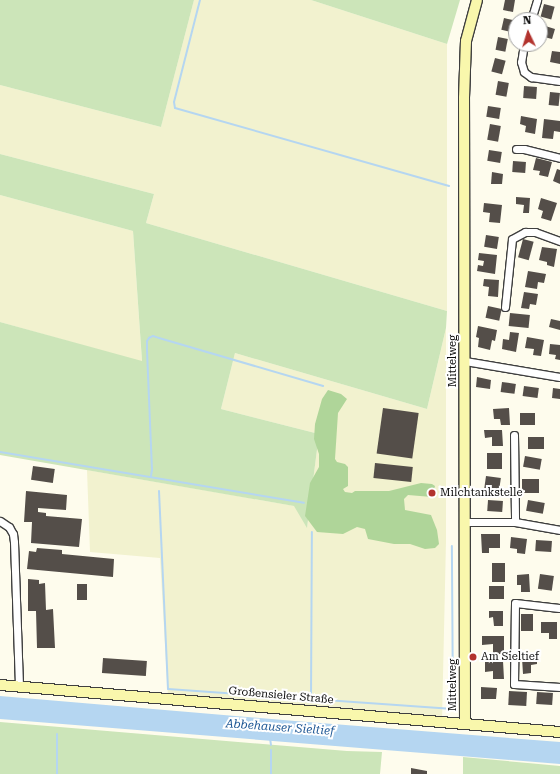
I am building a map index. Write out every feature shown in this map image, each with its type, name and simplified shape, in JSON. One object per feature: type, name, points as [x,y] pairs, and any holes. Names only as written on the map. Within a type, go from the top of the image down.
[{"type":"street","name":"Mittelweg","points":[[465,724],[464,522],[466,41],[477,0]]},
{"type":"street","points":[[533,12],[537,0]]},
{"type":"street","points":[[523,52],[521,62],[524,72],[531,77],[560,81]]},
{"type":"street","points":[[516,149],[524,149],[560,158]]},
{"type":"street","points":[[505,307],[512,239],[525,232],[534,232],[560,241]]},
{"type":"street","points":[[465,361],[560,377]]},
{"type":"street","points":[[514,435],[515,522]]},
{"type":"street","points":[[0,521],[9,527],[13,534],[14,542],[20,687]]},
{"type":"street","points":[[464,522],[515,522],[560,530]]},
{"type":"street","points":[[559,608],[515,603],[514,684],[560,687]]},
{"type":"street","name":"Großensieler Straße","points":[[0,685],[560,732]]},
{"type":"green space","points":[[0,0],[194,0],[161,127],[0,85]]},
{"type":"green space","points":[[194,0],[311,0],[447,44],[447,311],[146,223],[154,194],[0,154],[0,85],[161,127]]},
{"type":"green space","points":[[311,0],[460,0],[447,44]]},
{"type":"green space","points":[[0,154],[154,194],[146,223],[447,311],[446,328],[427,409],[235,353],[221,409],[319,434],[307,528],[294,506],[0,455],[0,322],[142,361],[133,231],[0,195]]},
{"type":"green space","points":[[0,195],[133,231],[142,362],[0,322]]},
{"type":"green space","points":[[446,328],[446,541],[442,721],[168,697],[160,558],[90,552],[87,470],[295,506],[307,527],[319,434],[221,409],[235,353],[427,409]]},
{"type":"green space","points":[[328,390],[341,394],[347,399],[338,413],[335,459],[337,462],[345,464],[348,467],[348,486],[343,489],[345,492],[389,491],[421,483],[432,484],[435,486],[432,497],[408,495],[404,499],[405,510],[431,515],[437,530],[439,544],[435,548],[425,549],[410,544],[394,544],[368,539],[365,529],[357,527],[343,534],[317,532],[305,516],[310,483],[319,467],[319,454],[314,439],[315,424],[322,399]]},
{"type":"green space","points":[[0,722],[347,751],[382,752],[380,774],[0,774]]},
{"type":"green space","points":[[463,757],[560,766],[560,774],[463,774]]},
{"type":"water","name":"Abbehauser Sieltief","points":[[0,696],[560,742],[560,764],[0,719]]},
{"type":"building","points":[[505,0],[515,0],[513,12],[503,10]]},
{"type":"building","points":[[544,4],[555,7],[551,19],[548,19],[548,12],[542,12]]},
{"type":"building","points":[[504,18],[508,19],[508,31],[501,30]]},
{"type":"building","points":[[548,27],[555,29],[552,39],[548,38]]},
{"type":"building","points":[[498,37],[508,39],[505,52],[496,50]]},
{"type":"building","points":[[552,51],[560,52],[560,64],[550,62]]},
{"type":"building","points":[[495,58],[506,61],[502,74],[491,72]]},
{"type":"building","points":[[498,81],[509,83],[506,97],[496,95]]},
{"type":"building","points":[[524,86],[537,87],[536,99],[523,98]]},
{"type":"building","points":[[550,92],[560,93],[559,106],[549,105]]},
{"type":"building","points":[[488,106],[501,108],[499,119],[486,117]]},
{"type":"building","points":[[521,116],[537,119],[535,134],[525,132],[526,126],[520,124]]},
{"type":"building","points":[[544,119],[560,121],[560,132],[554,131],[553,139],[542,138]]},
{"type":"building","points":[[490,124],[501,126],[498,142],[487,140]]},
{"type":"building","points":[[489,150],[502,152],[500,163],[487,161]]},
{"type":"building","points":[[536,158],[552,162],[548,177],[539,175],[540,171],[533,170]]},
{"type":"building","points":[[513,161],[526,162],[525,173],[512,172]]},
{"type":"building","points":[[557,169],[560,170],[560,184],[553,181]]},
{"type":"building","points":[[492,172],[503,174],[502,184],[491,184]]},
{"type":"building","points":[[516,197],[530,198],[529,213],[523,213],[524,205],[516,204]]},
{"type":"building","points":[[541,198],[557,203],[551,221],[541,218],[543,211],[538,209]]},
{"type":"building","points":[[484,203],[502,205],[500,223],[489,222],[490,213],[483,212]]},
{"type":"building","points":[[486,235],[499,237],[497,249],[484,247]]},
{"type":"building","points":[[523,239],[534,242],[529,260],[518,257]]},
{"type":"building","points":[[542,247],[557,249],[554,267],[547,265],[547,262],[539,260]]},
{"type":"building","points":[[479,253],[497,255],[495,274],[477,271],[478,265],[483,266],[484,261],[478,260]]},
{"type":"building","points":[[528,271],[546,274],[544,283],[538,282],[537,289],[525,287]]},
{"type":"building","points":[[484,279],[499,280],[498,297],[488,296],[489,287],[483,286]]},
{"type":"building","points":[[524,292],[538,294],[536,305],[530,304],[529,309],[521,308]]},
{"type":"building","points":[[488,306],[502,309],[499,321],[486,318]]},
{"type":"building","points":[[510,313],[530,315],[529,328],[509,326]]},
{"type":"building","points":[[551,319],[560,321],[560,330],[549,327]]},
{"type":"building","points":[[478,326],[497,330],[495,341],[492,340],[490,350],[478,347],[479,338],[476,337]]},
{"type":"building","points":[[510,332],[519,333],[516,352],[502,349],[503,339],[509,340]]},
{"type":"building","points":[[527,337],[544,340],[541,356],[533,355],[534,349],[525,348]]},
{"type":"building","points":[[550,344],[560,345],[560,360],[555,359],[556,355],[549,354]]},
{"type":"building","points":[[477,377],[491,380],[490,389],[476,387]]},
{"type":"building","points":[[502,382],[516,384],[514,394],[501,392]]},
{"type":"building","points":[[524,386],[539,388],[537,398],[523,396]]},
{"type":"building","points":[[553,388],[560,389],[560,399],[552,398]]},
{"type":"building","points":[[383,408],[419,413],[412,459],[377,454]]},
{"type":"building","points":[[509,408],[510,425],[501,425],[500,419],[494,419],[493,409]]},
{"type":"building","points":[[520,413],[535,413],[535,425],[520,425]]},
{"type":"building","points":[[484,430],[502,430],[503,446],[492,446],[492,437],[485,438]]},
{"type":"building","points":[[528,437],[544,437],[544,449],[528,449]]},
{"type":"building","points":[[487,453],[502,453],[502,469],[487,469]]},
{"type":"building","points":[[525,456],[542,459],[540,470],[523,467]]},
{"type":"building","points":[[375,463],[413,467],[411,482],[373,478]]},
{"type":"building","points":[[33,466],[55,469],[53,483],[31,480]]},
{"type":"building","points":[[486,476],[501,478],[499,490],[484,488]]},
{"type":"building","points":[[522,479],[539,479],[539,493],[522,493]]},
{"type":"building","points":[[26,491],[67,495],[66,510],[38,508],[38,512],[46,513],[46,516],[82,519],[79,547],[31,543],[32,522],[24,522]]},
{"type":"building","points":[[488,500],[503,501],[502,512],[487,511]]},
{"type":"building","points":[[528,500],[545,503],[543,514],[526,511]]},
{"type":"building","points":[[481,534],[500,534],[500,548],[489,548],[489,553],[482,553]]},
{"type":"building","points":[[511,537],[527,539],[525,554],[517,553],[517,549],[510,548]]},
{"type":"building","points":[[536,540],[552,541],[551,552],[535,551]]},
{"type":"building","points":[[37,548],[62,550],[62,554],[114,559],[113,577],[27,569],[29,551],[36,552]]},
{"type":"building","points":[[492,563],[505,563],[505,582],[492,582]]},
{"type":"building","points":[[529,574],[530,592],[521,592],[521,585],[517,585],[517,575]]},
{"type":"building","points":[[540,574],[554,576],[552,591],[538,589]]},
{"type":"building","points":[[28,579],[39,580],[39,584],[45,583],[46,610],[53,609],[55,648],[37,648],[36,611],[28,611]]},
{"type":"building","points":[[77,584],[87,584],[87,600],[77,600]]},
{"type":"building","points":[[489,586],[504,586],[504,599],[489,599]]},
{"type":"building","points":[[489,611],[503,611],[503,626],[494,626],[493,617],[489,618]]},
{"type":"building","points":[[521,614],[533,614],[533,631],[521,631]]},
{"type":"building","points":[[541,622],[557,622],[557,639],[549,639],[549,633],[541,633]]},
{"type":"building","points":[[482,636],[504,636],[504,654],[493,654],[493,644],[482,645]]},
{"type":"building","points":[[537,657],[537,664],[531,665],[531,673],[523,674],[522,658]]},
{"type":"building","points":[[103,658],[147,661],[146,676],[102,673]]},
{"type":"building","points":[[503,661],[504,679],[493,679],[493,671],[485,672],[485,662]]},
{"type":"building","points":[[481,687],[497,688],[496,699],[481,699]]},
{"type":"building","points":[[509,691],[527,692],[526,706],[508,705]]},
{"type":"building","points":[[537,692],[553,693],[552,705],[536,704]]},
{"type":"building","points":[[411,768],[427,771],[427,774],[411,774]]},
{"type":"waterway","points":[[200,0],[174,102],[175,108],[449,186]]},
{"type":"waterway","points":[[151,476],[147,351],[147,341],[149,338],[153,336],[323,386]]},
{"type":"waterway","points":[[0,452],[304,503]]},
{"type":"waterway","points":[[159,491],[168,689],[453,709],[452,546]]},
{"type":"waterway","points":[[311,699],[312,532]]},
{"type":"waterway","points":[[57,734],[57,774]]},
{"type":"waterway","name":"Abbehauser Sieltief","points":[[270,738],[271,745]]},
{"type":"waterway","points":[[271,750],[271,774]]},
{"type":"place","name":"Milchtankstelle","points":[[432,493]]},
{"type":"place","name":"Am Sieltief","points":[[473,657]]}]
